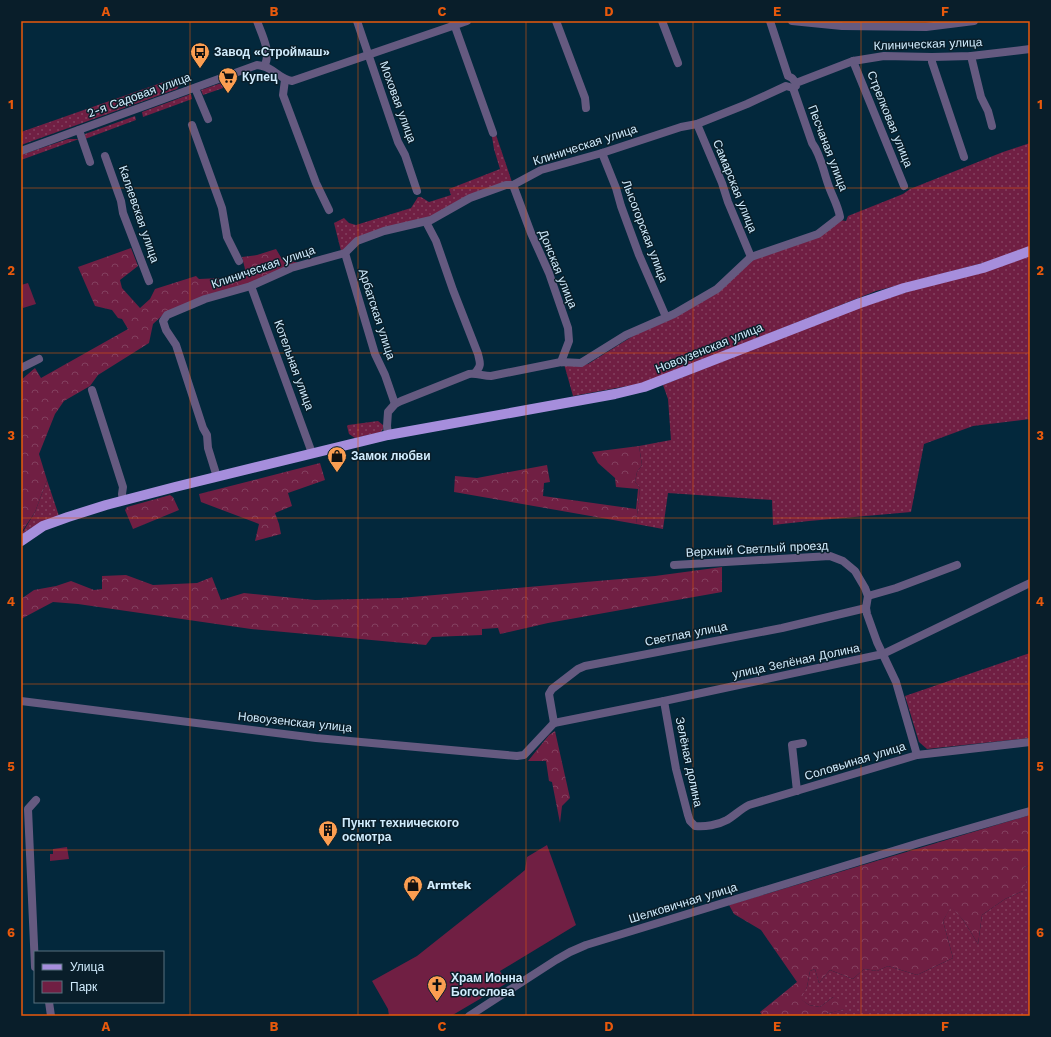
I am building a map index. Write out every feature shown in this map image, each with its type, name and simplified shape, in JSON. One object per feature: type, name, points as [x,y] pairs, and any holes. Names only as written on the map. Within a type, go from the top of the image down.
[{"type":"main road","name":"Новоузенская улица","points":[[21,541],[44,526],[68,517],[123,501],[312,453],[388,435],[616,394],[644,387],[860,303],[904,288],[983,268],[1030,251]]},
{"type":"street","points":[[257,21],[267,50],[268,58],[265,65],[285,80],[292,81],[454,23],[467,21]]},
{"type":"street","name":"Моховая улица","points":[[357,21],[417,191]]},
{"type":"street","points":[[556,21],[585,98],[586,108]]},
{"type":"street","points":[[662,21],[678,63]]},
{"type":"street","name":"Песчаная улица","points":[[751,257],[818,234],[840,217],[838,206],[816,149],[812,143],[792,86],[792,78],[788,76],[770,21]]},
{"type":"street","points":[[792,21],[842,26],[926,26],[974,21]]},
{"type":"street","points":[[454,23],[493,133]]},
{"type":"street","name":"Клиническая улица","points":[[217,477],[208,448],[207,435],[203,428],[176,345],[166,330],[163,321],[167,315],[205,299],[251,286],[291,268],[345,253],[357,241],[384,231],[426,222],[470,198],[513,185],[541,170],[602,153],[681,127],[697,124],[854,61],[884,56],[971,56],[1030,49]]},
{"type":"street","points":[[971,56],[981,98],[988,111],[992,126]]},
{"type":"street","points":[[932,57],[932,62],[964,157]]},
{"type":"street","name":"Стрелковая улица","points":[[854,61],[904,186]]},
{"type":"street","name":"2-я Садовая улица","points":[[21,151],[257,65],[265,65]]},
{"type":"street","points":[[285,80],[283,95],[316,183],[329,210]]},
{"type":"street","points":[[195,88],[208,119]]},
{"type":"street","name":"Самарская улица","points":[[697,124],[751,257]]},
{"type":"street","points":[[192,125],[222,208],[227,237],[239,261]]},
{"type":"street","points":[[79,130],[90,162]]},
{"type":"street","name":"Лысогорская улица","points":[[602,153],[616,188],[639,255],[666,317]]},
{"type":"street","name":"Каляевская улица","points":[[105,156],[121,201],[123,213],[149,281]]},
{"type":"street","name":"Донская улица","points":[[513,185],[531,233],[549,273],[568,328],[569,341],[561,362]]},
{"type":"street","points":[[426,222],[436,241],[478,354],[481,364],[475,373]]},
{"type":"street","name":"Арбатская улица","points":[[345,253],[375,354],[385,375],[395,404]]},
{"type":"street","points":[[388,435],[388,412],[395,404],[469,374],[475,373],[482,376],[491,376],[561,362],[581,363],[626,335],[674,314],[717,289],[751,257]]},
{"type":"street","name":"Котельная улица","points":[[251,286],[312,453]]},
{"type":"street","points":[[21,368],[39,359]]},
{"type":"street","points":[[92,390],[123,487],[123,501]]},
{"type":"street","name":"Верхний Светлый проезд","points":[[674,565],[830,556],[843,561],[855,571],[868,596]]},
{"type":"street","points":[[917,755],[896,682],[877,642],[866,608],[868,596],[896,588],[957,565]]},
{"type":"street","name":"улица Зелёная Долина","points":[[554,723],[883,654],[1030,584]]},
{"type":"street","name":"Светлая улица","points":[[554,723],[550,694],[552,689],[578,669],[585,666],[782,628],[866,608]]},
{"type":"street","name":"Новоузенская улица","points":[[21,701],[316,738],[517,756],[524,755],[554,723]]},
{"type":"street","name":"Зелёная долина","points":[[664,701],[676,769],[690,821],[695,826]]},
{"type":"street","name":"Соловьиная улица","points":[[695,826],[703,827],[725,821],[749,805],[917,755],[1030,742]]},
{"type":"street","points":[[797,791],[792,745],[803,743]]},
{"type":"street","points":[[34,951],[28,809],[36,800]]},
{"type":"street","name":"Шелковичная улица","points":[[469,1016],[556,960],[586,945],[919,843],[1030,811]]},
{"type":"street","points":[[49,1003],[50,1016]]},
{"type":"green space","points":[[178,77],[179,86],[177,89],[21,145],[21,132]]},
{"type":"green space","points":[[230,80],[232,85],[203,95],[201,90]]},
{"type":"green space","points":[[191,94],[192,99],[143,117],[142,112]]},
{"type":"green space","points":[[135,116],[136,120],[85,139],[85,134]]},
{"type":"green space","points":[[495,132],[512,182],[428,219],[382,230],[341,251],[334,223],[344,218],[349,223],[356,225],[411,208],[418,197],[421,197],[429,202],[451,195],[449,189],[500,169],[492,137]]},
{"type":"green space","points":[[68,139],[79,139],[21,160],[21,155]]},
{"type":"green space","points":[[1030,143],[1030,247],[983,263],[876,291],[644,383],[573,396],[564,364],[573,366],[588,364],[636,334],[676,317],[755,258],[840,220],[846,221],[848,216],[903,194],[910,189],[1003,152]]},
{"type":"green space","points":[[131,248],[138,266],[120,280],[122,288],[140,308],[150,299],[155,289],[196,276],[199,279],[221,278],[223,282],[246,278],[242,257],[257,255],[276,249],[282,259],[300,263],[246,285],[166,312],[153,324],[149,343],[98,375],[90,386],[64,401],[55,414],[39,454],[47,480],[35,512],[21,533],[21,380],[35,368],[41,378],[128,329],[122,319],[118,318],[112,310],[95,306],[78,267]]},
{"type":"green space","points":[[1030,255],[1030,419],[973,426],[924,444],[911,512],[773,525],[772,500],[668,493],[663,529],[636,524],[640,488],[635,482],[637,472],[642,465],[639,446],[671,440],[668,399],[663,385],[861,306]]},
{"type":"green space","points":[[28,283],[36,304],[23,308],[21,302],[21,285]]},
{"type":"green space","points":[[378,421],[383,425],[381,432],[355,438],[349,434],[348,425]]},
{"type":"green space","points":[[639,446],[642,465],[637,472],[635,482],[640,488],[636,524],[454,492],[455,476],[477,478],[547,465],[550,482],[544,483],[543,496],[636,509],[638,489],[616,487],[615,478],[598,463],[592,452]]},
{"type":"green space","points":[[320,463],[325,480],[288,493],[292,506],[275,513],[281,534],[255,541],[259,524],[201,502],[199,494]]},
{"type":"green space","points":[[47,480],[59,516],[31,528],[21,535],[35,512]]},
{"type":"green space","points":[[170,495],[173,497],[179,510],[133,529],[125,510],[127,507]]},
{"type":"green space","points":[[722,567],[722,592],[548,623],[500,634],[498,628],[482,629],[482,635],[432,637],[426,645],[251,629],[78,604],[53,602],[21,619],[21,599],[34,590],[56,586],[71,581],[94,590],[102,589],[102,576],[126,575],[153,585],[197,583],[212,577],[221,600],[244,593],[315,600],[400,598],[655,576]]},
{"type":"green space","points":[[1030,653],[1030,738],[927,749],[919,742],[905,696]]},
{"type":"green space","points":[[555,731],[570,798],[562,806],[560,823],[552,782],[549,781],[546,761],[528,761],[549,735]]},
{"type":"green space","points":[[1030,815],[1030,865],[1023,868],[1029,874],[1023,891],[1005,899],[982,915],[978,944],[964,921],[951,907],[943,921],[953,958],[917,975],[888,966],[877,971],[864,969],[853,979],[830,970],[819,983],[815,969],[810,971],[807,987],[801,999],[809,1005],[820,1007],[833,997],[843,1000],[845,1009],[826,1014],[824,1016],[763,1016],[760,1012],[797,982],[761,930],[734,914],[729,905]]},
{"type":"green space","points":[[547,845],[576,925],[500,971],[507,983],[451,1016],[389,1016],[388,1009],[372,981],[417,956],[525,870],[527,857]]},
{"type":"green space","points":[[67,847],[69,859],[50,861],[50,854],[53,854],[53,849]]},
{"type":"green space","points":[[1030,865],[1030,1016],[824,1016],[826,1014],[844,1009],[833,997],[820,1007],[809,1005],[800,999],[807,987],[810,971],[815,969],[819,983],[830,970],[853,979],[864,969],[877,971],[888,966],[917,975],[953,958],[943,921],[951,906],[964,921],[978,944],[982,915],[1005,899],[1023,891],[1023,868]]},
{"type":"place","name":"Завод «Строймаш»","points":[[200,69]]},
{"type":"place","name":"Купец","points":[[228,94]]},
{"type":"place","name":"Замок любви","points":[[337,473]]},
{"type":"place","name":"Пункт технического осмотра","points":[[328,847]]},
{"type":"place","name":"Armtek","points":[[413,902]]},
{"type":"place","name":"Храм Ионна Богослова","points":[[437,1002]]}]
